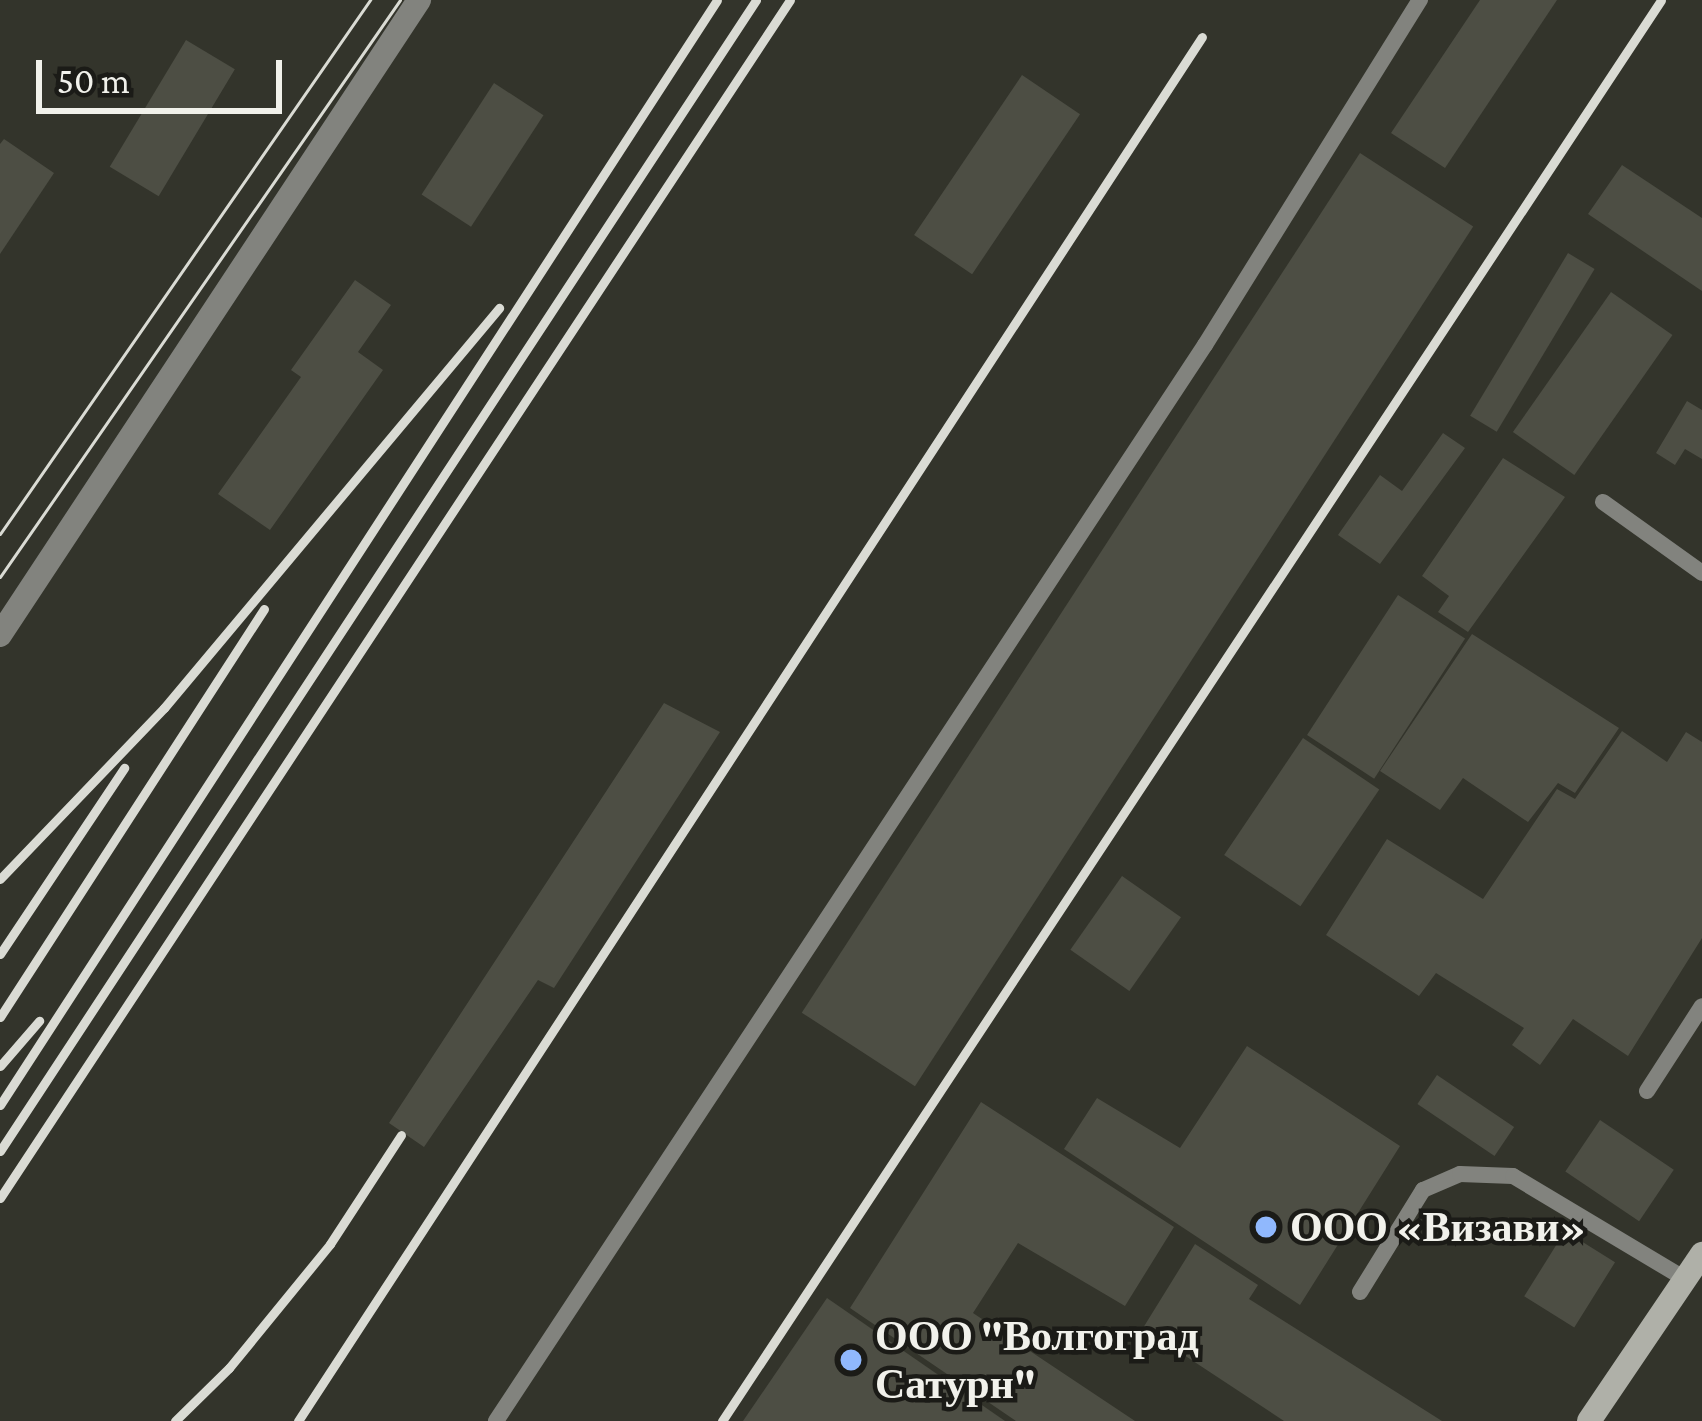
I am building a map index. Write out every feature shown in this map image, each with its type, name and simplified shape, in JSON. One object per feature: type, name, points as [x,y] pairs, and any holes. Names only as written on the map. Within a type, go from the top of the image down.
[{"type":"street","points":[[0,634],[419,0]]},
{"type":"street","points":[[1589,1421],[1702,1254]]},
{"type":"lane","points":[[496,1421],[1205,345],[1420,0]]},
{"type":"lane","points":[[1603,502],[1702,572]]},
{"type":"lane","points":[[1647,1091],[1702,1006]]},
{"type":"lane","points":[[1360,1292],[1423,1190],[1460,1174],[1513,1176],[1685,1279]]},
{"type":"building","points":[[1480,0],[1557,0],[1445,168],[1391,133]]},
{"type":"building","points":[[186,40],[235,69],[159,196],[110,167]]},
{"type":"building","points":[[1022,75],[1080,114],[972,274],[914,235]]},
{"type":"building","points":[[494,83],[543,115],[471,227],[422,195]]},
{"type":"building","points":[[4,139],[54,173],[0,254],[0,144]]},
{"type":"building","points":[[1360,153],[1473,227],[915,1086],[802,1013]]},
{"type":"building","points":[[1622,165],[1702,218],[1702,291],[1588,214]]},
{"type":"building","points":[[1568,253],[1595,269],[1497,432],[1470,416]]},
{"type":"building","points":[[355,280],[391,305],[358,352],[383,370],[270,530],[218,494],[301,377],[291,370]]},
{"type":"building","points":[[1611,292],[1672,335],[1574,475],[1513,432]]},
{"type":"building","points":[[1687,401],[1702,410],[1702,459],[1685,449],[1675,465],[1656,453]]},
{"type":"building","points":[[1443,433],[1465,448],[1380,564],[1338,535],[1380,475],[1402,491]]},
{"type":"building","points":[[1503,458],[1565,497],[1468,632],[1438,612],[1449,596],[1422,576]]},
{"type":"building","points":[[1398,595],[1465,639],[1374,779],[1307,735]]},
{"type":"building","points":[[1472,634],[1619,728],[1575,793],[1558,783],[1528,822],[1463,778],[1440,810],[1380,771]]},
{"type":"building","points":[[664,703],[720,732],[554,988],[538,980],[424,1147],[389,1123]]},
{"type":"building","points":[[1622,731],[1667,762],[1686,732],[1702,742],[1702,938],[1628,1056],[1573,1019],[1540,1065],[1512,1045],[1524,1028],[1436,973],[1419,996],[1326,935],[1387,839],[1483,899],[1557,789],[1575,799]]},
{"type":"building","points":[[1303,738],[1379,789],[1300,906],[1224,855]]},
{"type":"building","points":[[1122,876],[1181,917],[1129,991],[1070,950]]},
{"type":"building","name":"ООО «Визави»","points":[[1247,1046],[1400,1146],[1300,1305],[1064,1149],[1097,1098],[1180,1148]]},
{"type":"building","points":[[1437,1075],[1514,1127],[1495,1156],[1417,1104]]},
{"type":"building","points":[[981,1102],[1174,1227],[1125,1306],[1018,1243],[973,1313],[1135,1421],[1016,1421],[850,1308]]},
{"type":"building","points":[[1600,1120],[1674,1170],[1639,1221],[1565,1171]]},
{"type":"building","points":[[1565,1231],[1615,1262],[1574,1328],[1524,1296]]},
{"type":"building","points":[[1195,1244],[1258,1285],[1249,1299],[1442,1421],[1284,1421],[1143,1328]]},
{"type":"building","name":"ООО \"Волгоград Сатурн\"","points":[[827,1298],[1005,1421],[743,1421]]},
{"type":"tram line","points":[[0,534],[370,0]]},
{"type":"tram line","points":[[0,577],[400,0]]},
{"type":"railway","points":[[0,1105],[717,0]]},
{"type":"railway","points":[[0,1151],[756,0]]},
{"type":"railway","points":[[0,1198],[790,0]]},
{"type":"railway","points":[[722,1421],[1661,0]]},
{"type":"railway","points":[[298,1421],[1202,37]]},
{"type":"railway","points":[[0,879],[164,708],[499,308]]},
{"type":"railway","points":[[0,1017],[264,609]]},
{"type":"railway","points":[[0,954],[124,768]]},
{"type":"railway","points":[[0,1066],[39,1021]]},
{"type":"railway","points":[[175,1421],[229,1368],[330,1244],[401,1135]]},
{"type":"place","name":"ООО «Визави»","points":[[1266,1227]]},
{"type":"place","name":"ООО \"Волгоград Сатурн\"","points":[[851,1360]]}]
